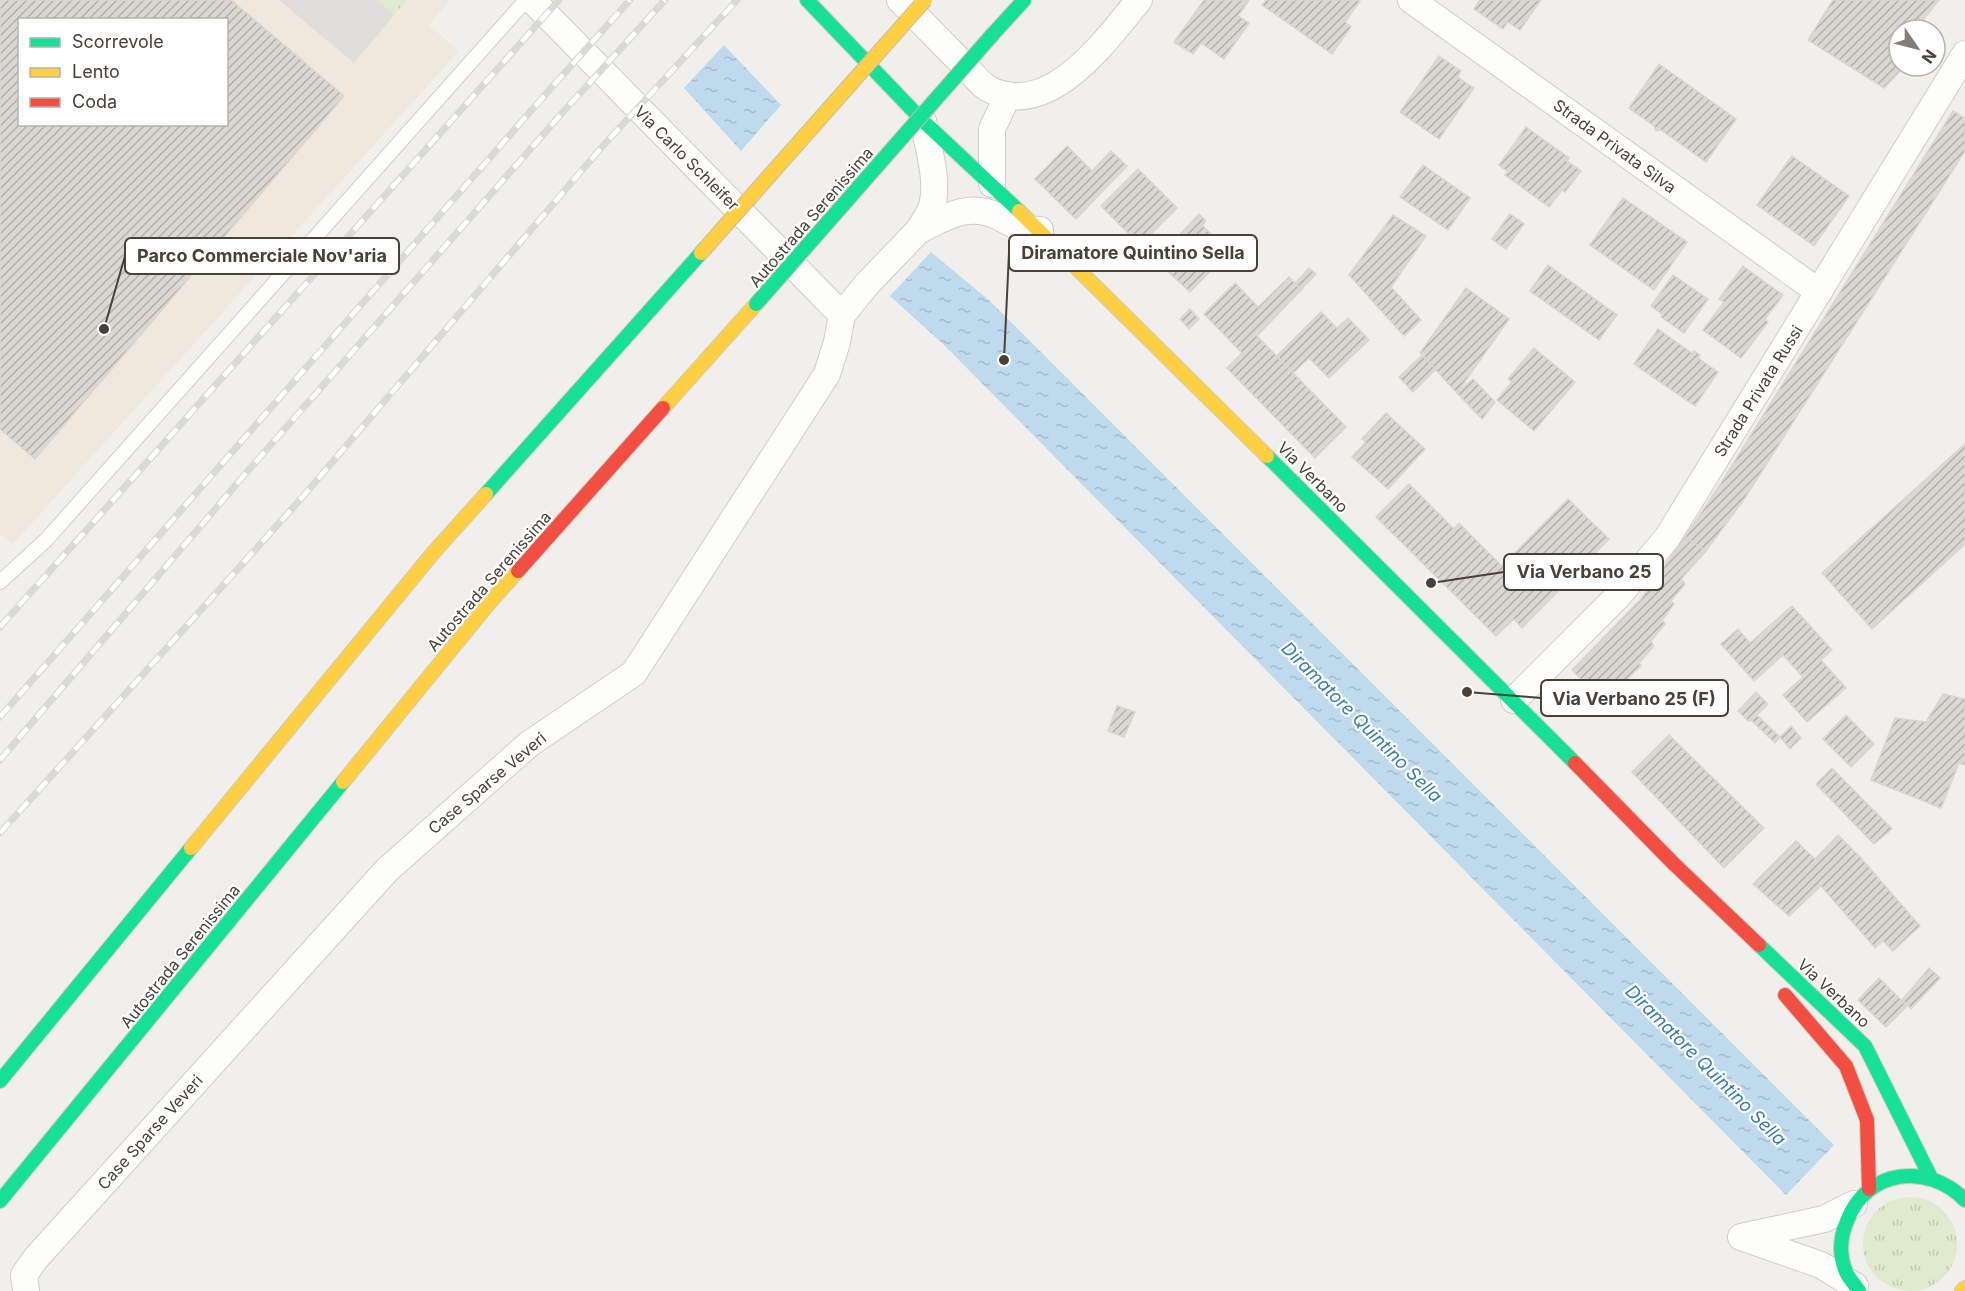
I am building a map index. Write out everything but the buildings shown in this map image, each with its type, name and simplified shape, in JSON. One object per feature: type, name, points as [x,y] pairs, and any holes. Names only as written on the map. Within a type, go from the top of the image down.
[{"type":"main road","points":[[0,1082],[432,553],[925,0]]},
{"type":"main road","name":"Autostrada Serenissima","points":[[0,1201],[490,602],[1024,0]]},
{"type":"main road","name":"Via Verbano","points":[[820,4],[923,121],[1040,230],[1514,700],[1673,863],[1865,1046],[1931,1178]]},
{"type":"main road","name":"Via Verbano","points":[[1673,863],[1755,960]]},
{"type":"main road","name":"Via Verbano","points":[[1778,987],[1846,1066],[1867,1120],[1862,1196]]},
{"type":"main road","points":[[1857,1288],[1845,1268],[1841,1247],[1844,1225],[1862,1196],[1888,1178],[1910,1174],[1931,1178],[1951,1187],[1965,1200]]},
{"type":"street","name":"Via Carlo Schleifer","points":[[532,0],[842,315]]},
{"type":"street","points":[[900,0],[986,88],[1008,95],[1029,97],[1063,81],[1102,46],[1139,0]]},
{"type":"street","name":"Strada Privata Silva","points":[[1411,0],[1819,292]]},
{"type":"street","name":"Strada Privata Russi","points":[[1514,700],[1618,596],[1667,538],[1965,54]]},
{"type":"street","points":[[992,184],[993,129],[1008,95]]},
{"type":"street","name":"Case Sparse Veveri","points":[[21,1286],[36,1258],[387,870],[529,744],[634,673],[827,374],[837,342],[842,315],[867,284],[918,231],[931,208],[934,194],[930,154],[923,121]]},
{"type":"street","name":"Case Sparse Veveri","points":[[918,231],[958,211],[978,211],[996,215],[1011,225],[1026,230],[1040,230]]},
{"type":"street","points":[[1857,1288],[1821,1265],[1741,1237],[1824,1219],[1862,1196]]},
{"type":"lane","points":[[0,582],[46,540],[526,0]]},
{"type":"shaded area","points":[[0,0],[450,0],[429,25],[459,51],[13,544],[0,534]]},
{"type":"shaded area","points":[[279,0],[377,0],[394,15],[354,63]]},
{"type":"green space","points":[[377,0],[407,0],[394,15]]},
{"type":"green space","points":[[1910,1197],[1928,1200],[1944,1210],[1954,1226],[1957,1244],[1954,1262],[1944,1278],[1928,1288],[1910,1291],[1892,1288],[1876,1278],[1866,1262],[1863,1244],[1866,1226],[1876,1210],[1892,1200]]},
{"type":"water","points":[[724,45],[781,105],[741,151],[684,88]]},
{"type":"water","points":[[931,252],[990,301],[1834,1145],[1786,1195],[944,345],[890,296]]},
{"type":"railway","points":[[0,627],[559,0]]},
{"type":"railway","points":[[0,717],[630,0]]},
{"type":"railway","points":[[0,760],[247,472],[563,112],[665,0]]},
{"type":"railway","points":[[0,833],[299,501],[601,148],[737,0]]},
{"type":"traffic: fast","points":[[807,0],[923,121],[1019,211]]},
{"type":"traffic: fast","points":[[993,34],[1024,0]]},
{"type":"traffic: fast","points":[[756,304],[993,34]]},
{"type":"traffic: fast","points":[[486,494],[701,253]]},
{"type":"traffic: fast","points":[[1267,456],[1575,763]]},
{"type":"traffic: fast","points":[[0,1201],[343,782]]},
{"type":"traffic: fast","points":[[0,1081],[191,848]]},
{"type":"traffic: fast","points":[[1759,945],[1865,1046],[1931,1178]]},
{"type":"traffic: fast","points":[[1859,1291],[1844,1266],[1841,1253],[1842,1240],[1847,1221],[1856,1204],[1869,1190],[1883,1181],[1916,1176],[1933,1180],[1950,1188],[1965,1200]]},
{"type":"traffic: slow","points":[[701,253],[925,0]]},
{"type":"traffic: slow","points":[[1019,211],[1267,456]]},
{"type":"traffic: slow","points":[[663,408],[756,304]]},
{"type":"traffic: slow","points":[[191,848],[433,553],[486,494]]},
{"type":"traffic: slow","points":[[343,782],[518,571]]},
{"type":"traffic: slow","points":[[1962,1291],[1965,1288]]},
{"type":"traffic: jam","points":[[518,571],[663,408]]},
{"type":"traffic: jam","points":[[1575,763],[1673,863],[1759,945]]},
{"type":"traffic: jam","points":[[1785,995],[1846,1066],[1867,1120],[1869,1189]]},
{"type":"place","name":"Parco Commerciale Nov'aria","points":[[104,329]]},
{"type":"place","name":"Diramatore Quintino Sella","points":[[1004,360]]},
{"type":"place","name":"Via Verbano 25","points":[[1431,583]]},
{"type":"place","name":"Via Verbano 25 (F)","points":[[1467,692]]}]
